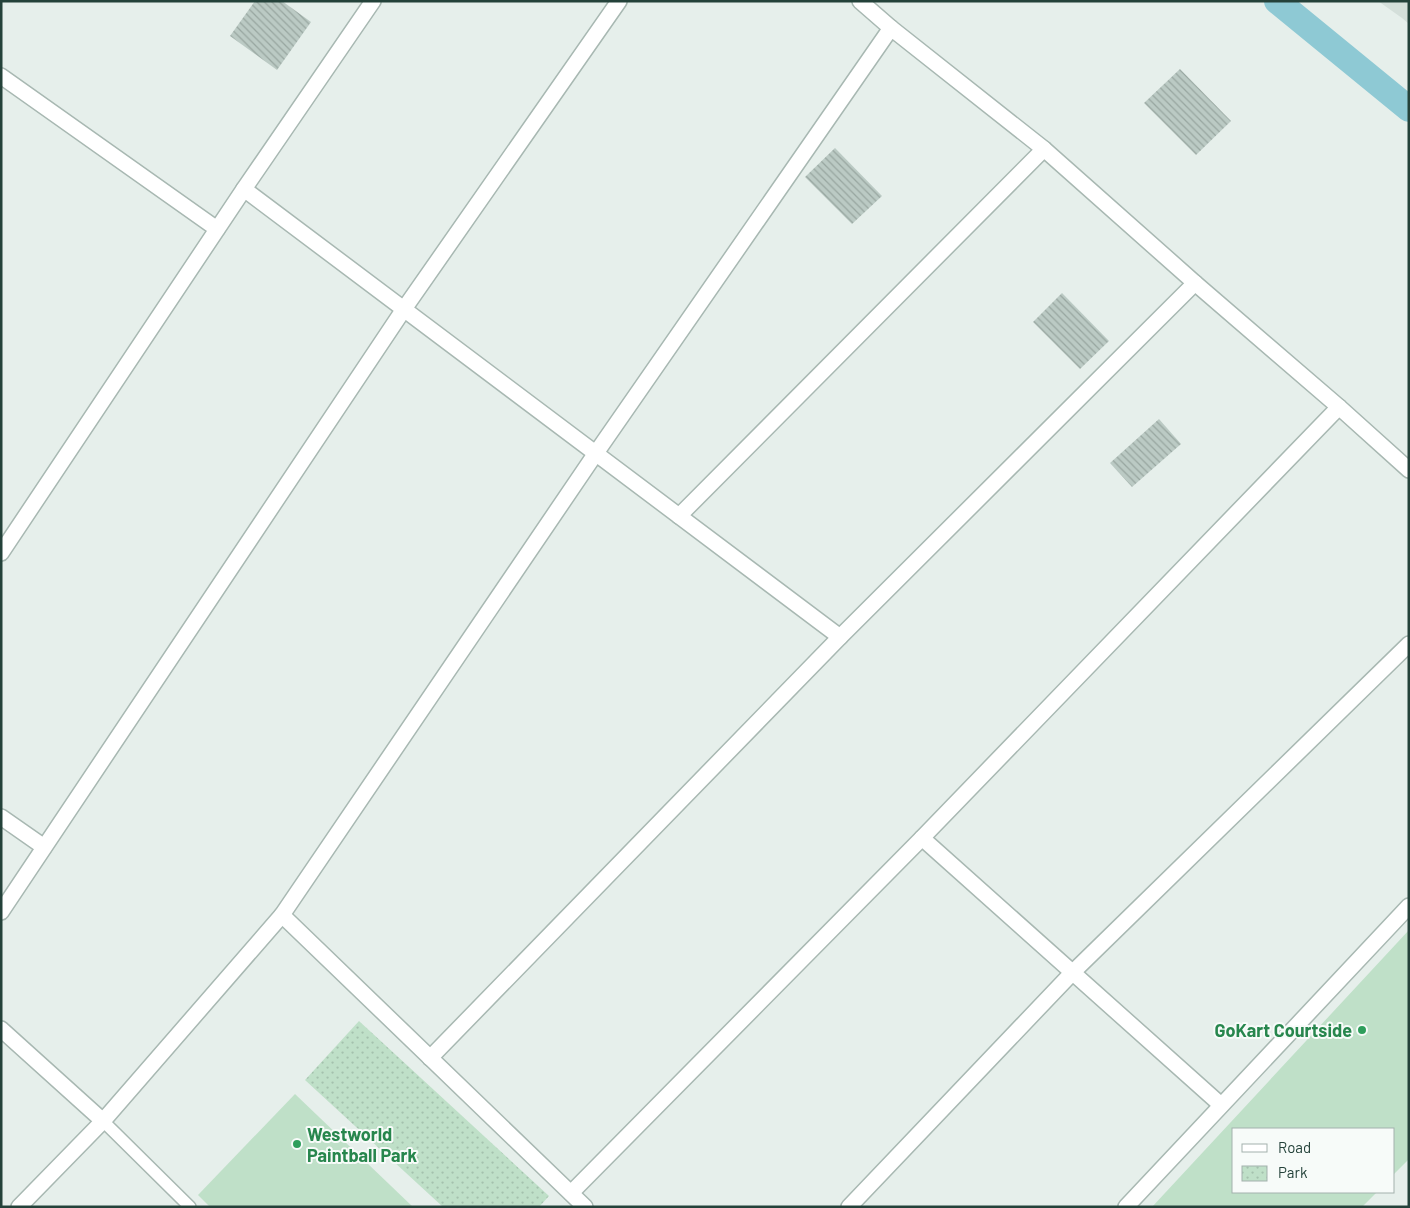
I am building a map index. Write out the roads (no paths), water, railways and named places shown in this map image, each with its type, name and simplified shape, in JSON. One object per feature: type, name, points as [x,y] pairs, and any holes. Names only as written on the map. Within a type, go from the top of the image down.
[{"type":"street","points":[[1,553],[217,229],[373,1]]},
{"type":"street","points":[[1,912],[404,309],[619,1]]},
{"type":"street","points":[[860,1],[891,28],[1044,149],[1409,470]]},
{"type":"street","points":[[19,1207],[103,1121],[282,914],[596,454],[891,28]]},
{"type":"street","points":[[1,76],[217,229]]},
{"type":"street","points":[[679,516],[1044,149]]},
{"type":"street","points":[[244,189],[840,637]]},
{"type":"street","points":[[430,1058],[840,637],[1195,283]]},
{"type":"street","points":[[571,1193],[922,838],[1339,408]]},
{"type":"street","points":[[849,1207],[1072,973],[1409,644]]},
{"type":"street","points":[[1,817],[44,846]]},
{"type":"street","points":[[922,838],[1221,1105]]},
{"type":"street","points":[[1126,1207],[1409,906]]},
{"type":"street","points":[[282,914],[585,1207]]},
{"type":"street","points":[[1,1029],[103,1121]]},
{"type":"lane","points":[[103,1121],[190,1207]]},
{"type":"waterway","points":[[1277,1],[1409,109]]},
{"type":"place","name":"GoKart Courtside","points":[[1362,1030]]},
{"type":"place","name":"Westworld Paintball Park","points":[[297,1144]]}]
